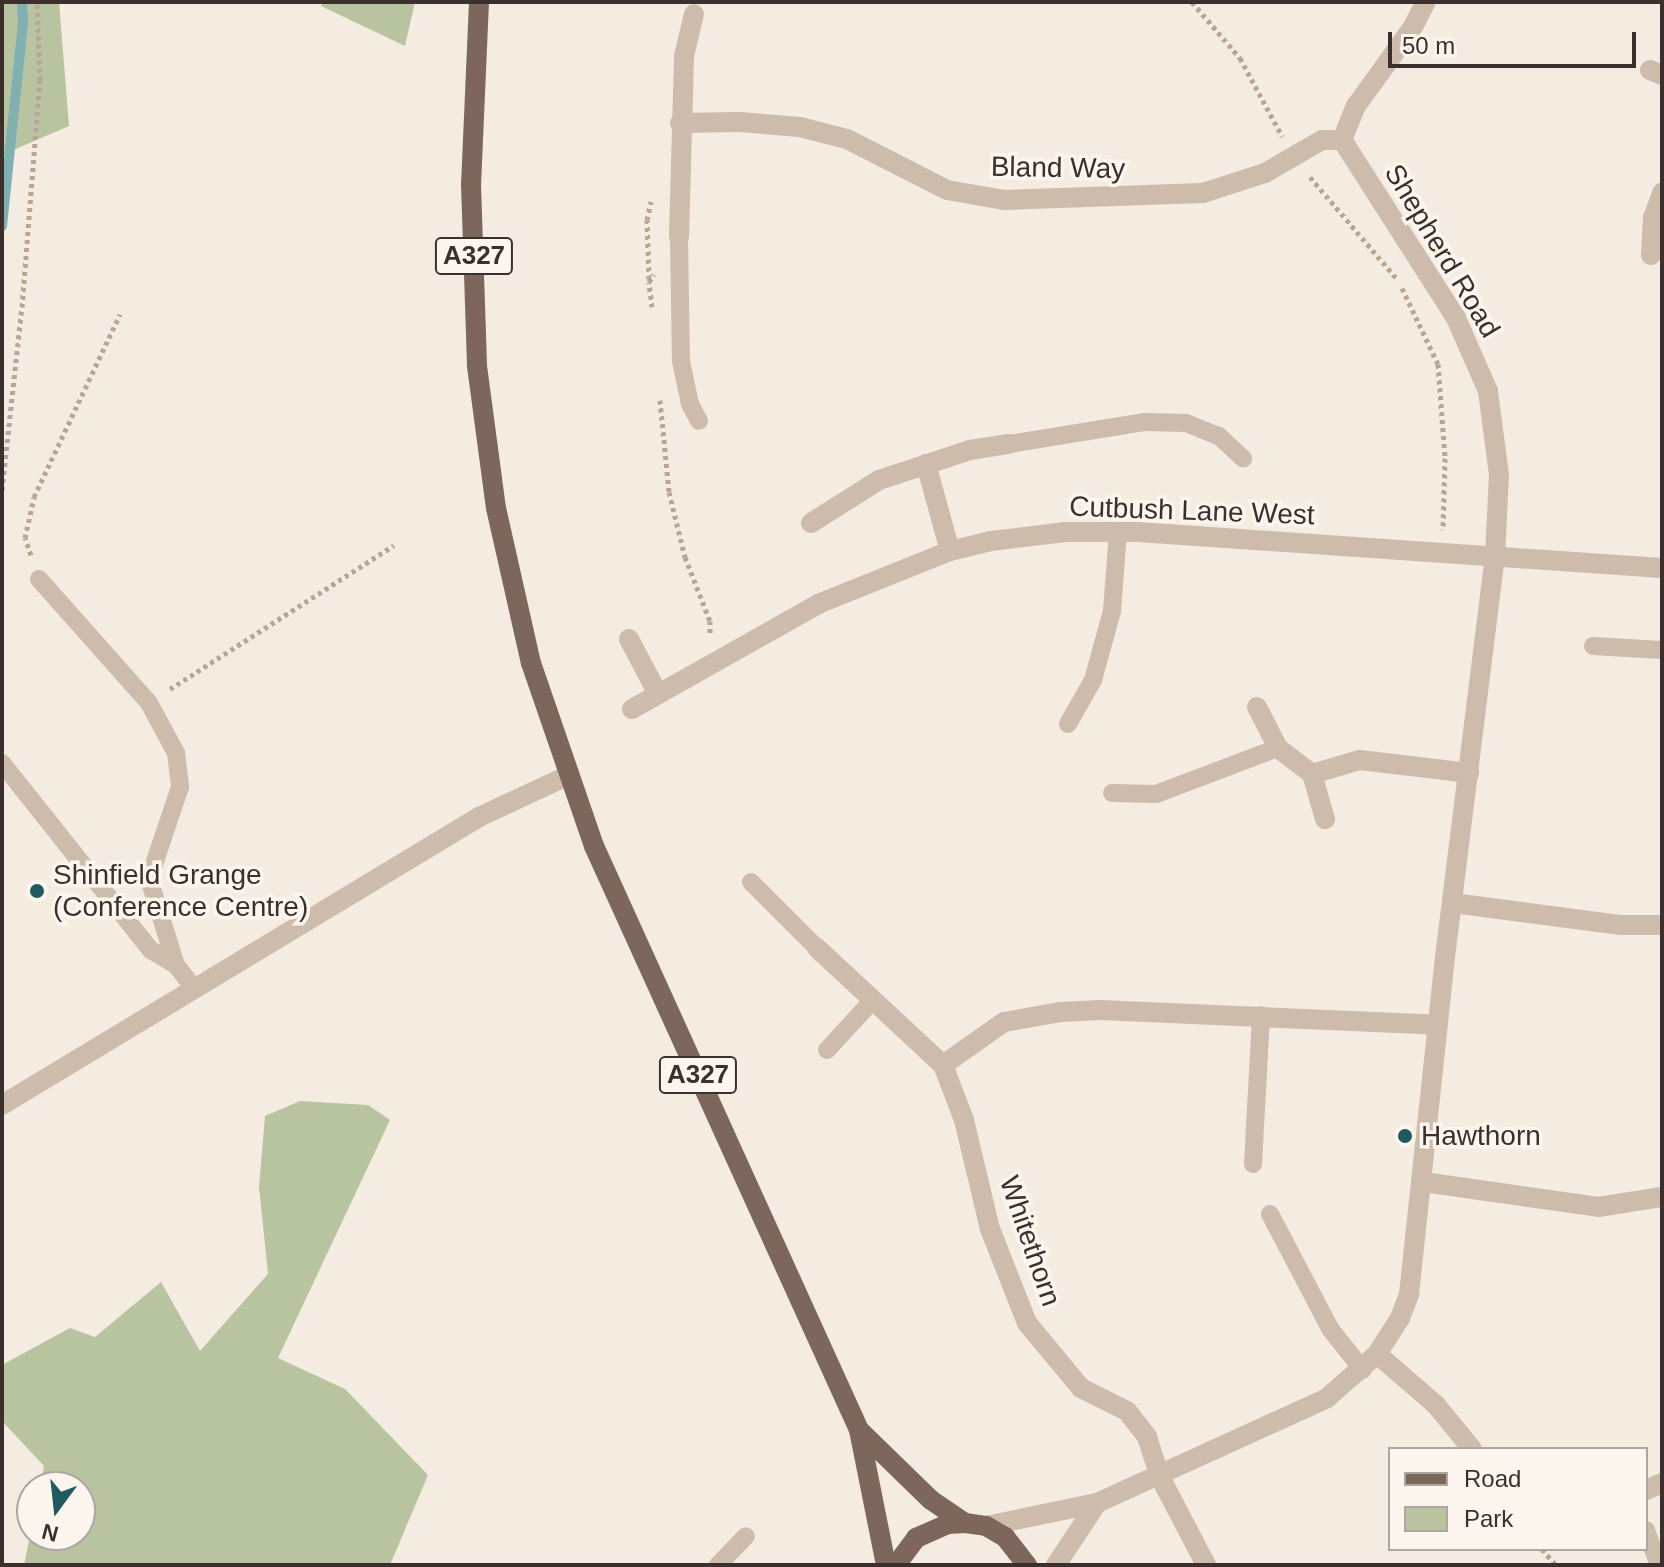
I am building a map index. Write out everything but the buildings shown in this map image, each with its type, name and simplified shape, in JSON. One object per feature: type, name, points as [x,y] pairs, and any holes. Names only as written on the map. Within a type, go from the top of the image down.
[{"type":"main road","name":"A327","points":[[479,2],[471,184],[481,403],[496,508],[531,663],[567,776],[594,846],[859,1430],[886,1565]]},
{"type":"main road","name":"A327","points":[[859,1430],[931,1500],[976,1524]]},
{"type":"main road","points":[[896,1565],[916,1538],[931,1529],[976,1524],[1005,1537],[1027,1565]]},
{"type":"street","points":[[1342,140],[1356,106],[1413,27],[1426,2]]},
{"type":"street","points":[[679,237],[684,56],[697,8]]},
{"type":"street","name":"Bland Way","points":[[680,123],[740,122],[800,127],[847,139],[947,190],[1005,200],[1203,193],[1265,173],[1322,140],[1342,140]]},
{"type":"street","name":"Shepherd Road","points":[[1342,140],[1456,318],[1488,391],[1499,475],[1495,556]]},
{"type":"street","points":[[1651,255],[1653,218],[1662,193]]},
{"type":"street","points":[[811,523],[879,480],[970,450],[1009,444]]},
{"type":"street","points":[[926,464],[950,551]]},
{"type":"street","name":"Cutbush Lane West","points":[[632,709],[818,604],[950,551],[991,541],[1065,532],[1118,532],[1662,568]]},
{"type":"street","points":[[976,1524],[1097,1503],[1327,1398],[1363,1370],[1400,1318],[1409,1294],[1423,1182],[1438,1025],[1495,556]]},
{"type":"street","points":[[629,639],[658,694]]},
{"type":"street","points":[[1257,707],[1278,748],[1312,774],[1325,819]]},
{"type":"street","points":[[1312,774],[1360,760],[1469,773]]},
{"type":"street","points":[[2,1105],[479,817],[567,776]]},
{"type":"street","points":[[1453,903],[1620,925],[1662,925]]},
{"type":"street","name":"Whitethorn","points":[[817,948],[943,1065],[964,1120],[990,1229],[1027,1323],[1081,1388],[1127,1411],[1147,1437],[1159,1475],[1206,1565]]},
{"type":"street","points":[[943,1065],[1004,1022],[1061,1012],[1100,1010],[1261,1015],[1438,1025]]},
{"type":"street","points":[[1423,1182],[1598,1207],[1662,1197]]},
{"type":"street","points":[[1377,1354],[1436,1405],[1470,1447]]},
{"type":"street","points":[[1056,1565],[1073,1546],[1097,1503]]},
{"type":"lane","points":[[679,237],[681,361],[690,404],[699,421]]},
{"type":"lane","points":[[1009,444],[1145,422],[1186,423],[1219,436],[1243,458]]},
{"type":"lane","points":[[1068,724],[1093,680],[1112,611],[1118,532]]},
{"type":"lane","points":[[39,579],[149,703],[176,753],[180,787],[149,879],[176,965],[194,988]]},
{"type":"lane","points":[[1593,646],[1662,650]]},
{"type":"lane","points":[[1112,793],[1156,794],[1278,748]]},
{"type":"lane","points":[[2,763],[151,950],[176,965]]},
{"type":"lane","points":[[751,882],[817,948]]},
{"type":"lane","points":[[827,1050],[873,1000]]},
{"type":"lane","points":[[1253,1164],[1261,1015]]},
{"type":"lane","points":[[1270,1214],[1331,1330],[1363,1370]]},
{"type":"lane","points":[[1648,1535],[1659,1565]]},
{"type":"lane","points":[[718,1565],[746,1536]]},
{"type":"path","points":[[2,490],[22,307],[40,80],[37,2]]},
{"type":"path","points":[[1192,2],[1240,58],[1293,156],[1367,248],[1398,281],[1438,364],[1445,458],[1443,552]]},
{"type":"path","points":[[652,312],[649,282],[679,237]]},
{"type":"path","points":[[39,579],[25,538],[34,497],[120,314]]},
{"type":"path","points":[[659,387],[669,492],[685,557],[710,621],[711,664]]},
{"type":"path","points":[[149,703],[394,545]]},
{"type":"green space","points":[[2,2],[59,2],[69,126],[2,155]]},
{"type":"green space","points":[[323,2],[415,2],[405,46],[321,6]]},
{"type":"green space","points":[[300,1101],[368,1105],[390,1120],[278,1358],[345,1389],[428,1475],[390,1565],[24,1565],[27,1551],[96,1551],[96,1471],[43,1471],[44,1466],[2,1421],[2,1365],[70,1328],[95,1337],[161,1282],[200,1351],[268,1274],[259,1187],[265,1116]]},
{"type":"waterway","points":[[2,226],[23,23],[22,2]]},
{"type":"place","name":"Shinfield Grange (Conference Centre)","points":[[37,891]]},
{"type":"place","name":"Hawthorn","points":[[1405,1136]]}]
